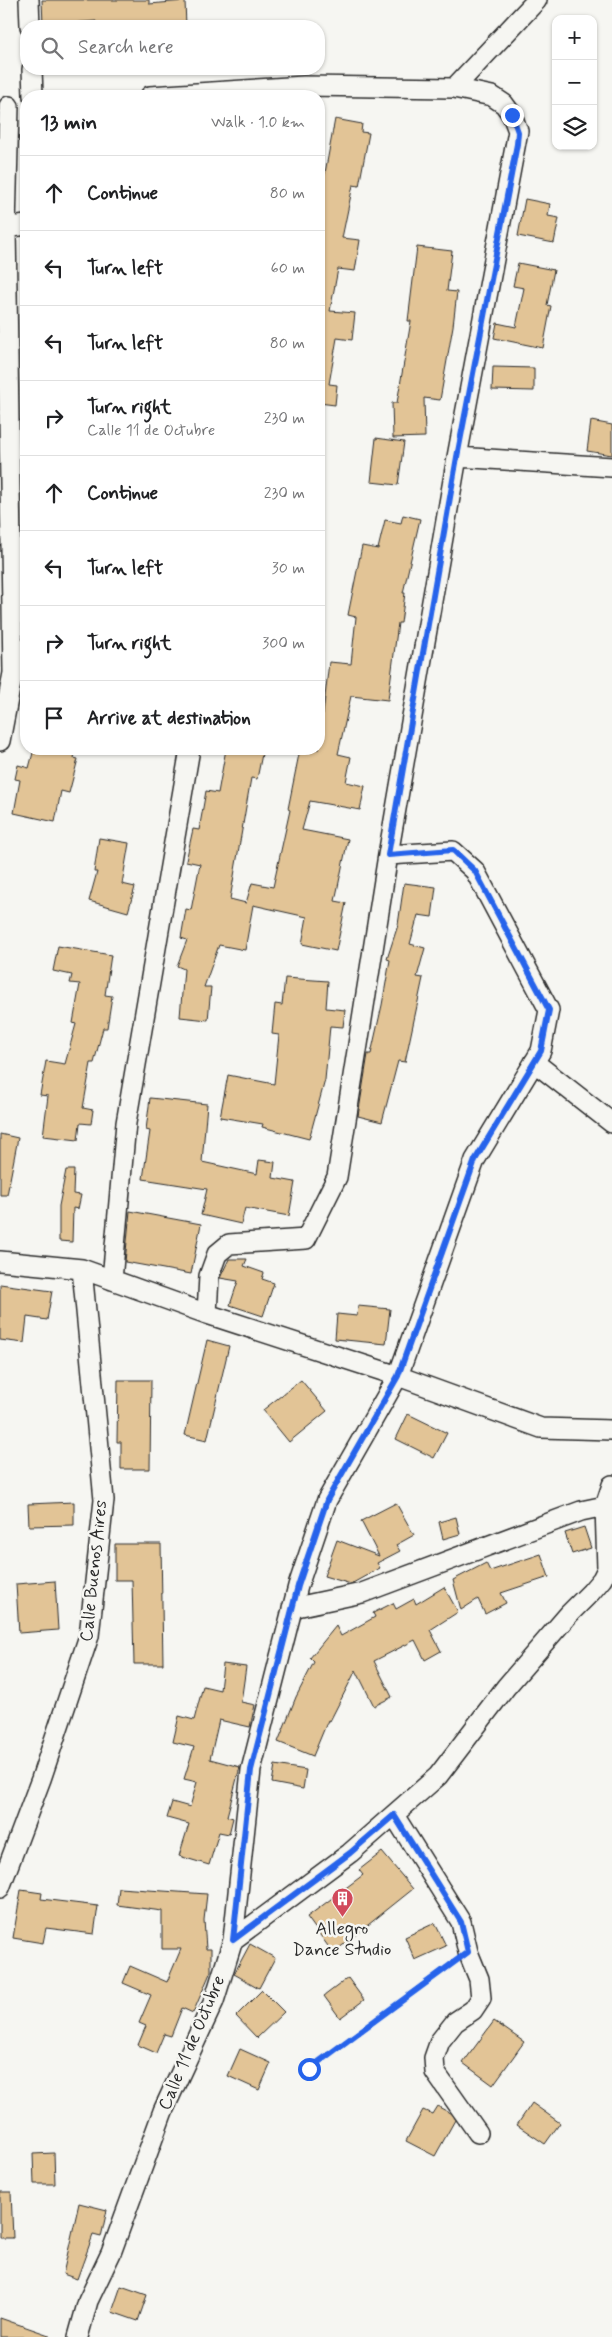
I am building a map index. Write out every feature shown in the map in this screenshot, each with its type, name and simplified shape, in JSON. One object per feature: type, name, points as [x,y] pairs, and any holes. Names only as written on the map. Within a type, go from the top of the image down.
[{"type":"street","points":[[29,0],[30,20]]},
{"type":"street","points":[[454,88],[537,0]]},
{"type":"street","points":[[32,75],[33,90]]},
{"type":"street","points":[[207,1314],[209,1276],[217,1254],[229,1244],[306,1239],[337,1177],[388,855],[457,457],[518,132],[512,115],[504,104],[492,96],[454,88],[325,91]]},
{"type":"street","points":[[0,741],[13,673],[6,228],[12,106]]},
{"type":"street","points":[[6,228],[20,226]]},
{"type":"street","points":[[457,457],[612,467]]},
{"type":"street","points":[[112,1280],[126,1123],[189,755]]},
{"type":"street","name":"Calle 11 de Octubre","points":[[78,2337],[88,2301],[111,2253],[163,2111],[214,2002],[233,1940],[251,1770],[292,1608],[327,1500],[398,1376],[475,1160],[541,1051],[549,1010],[475,871],[453,850],[388,855]]},
{"type":"street","points":[[534,1062],[612,1123]]},
{"type":"street","points":[[0,1261],[82,1269],[207,1314],[398,1376],[541,1428],[612,1430]]},
{"type":"street","name":"Calle Buenos Aires","points":[[0,1888],[41,1779],[90,1636],[104,1500],[82,1269]]},
{"type":"street","points":[[233,1940],[350,1853],[438,1776],[506,1687],[568,1614],[602,1579],[607,1569],[605,1506],[612,1485]]},
{"type":"street","points":[[292,1608],[362,1593],[582,1511],[605,1506]]},
{"type":"street","points":[[394,1815],[461,1922],[468,1952],[479,1979],[481,1998],[473,2010],[455,2022],[440,2041],[434,2058],[435,2072],[478,2133]]},
{"type":"path","points":[[309,2069],[468,1952]]},
{"type":"building","points":[[42,0],[149,0],[149,4],[185,1],[186,20],[43,20]]},
{"type":"building","points":[[335,119],[362,124],[361,132],[369,133],[359,186],[353,185],[342,238],[360,240],[355,271],[338,269],[330,311],[355,313],[352,340],[337,338],[329,384],[337,385],[335,405],[325,404],[325,173]]},
{"type":"building","points":[[525,199],[550,204],[548,216],[559,218],[554,243],[518,236]]},
{"type":"building","points":[[417,247],[452,251],[447,291],[457,292],[453,326],[440,400],[424,398],[425,437],[393,438],[392,403],[397,403],[411,321],[408,321]]},
{"type":"building","points":[[518,263],[554,270],[547,305],[551,306],[543,348],[494,338],[497,323],[516,327],[524,288],[513,286]]},
{"type":"building","points":[[493,367],[534,368],[534,391],[492,390]]},
{"type":"building","points":[[591,421],[612,425],[612,455],[587,451]]},
{"type":"building","points":[[376,438],[404,442],[398,485],[371,482]]},
{"type":"building","points":[[403,515],[420,519],[403,593],[405,593],[401,623],[398,623],[388,700],[351,696],[338,754],[351,757],[346,782],[365,786],[360,810],[310,801],[302,830],[348,839],[335,901],[346,903],[336,951],[302,944],[307,917],[253,905],[245,950],[219,945],[204,987],[211,987],[208,1020],[180,1017],[184,969],[177,966],[187,940],[181,938],[186,909],[191,910],[200,864],[186,861],[193,829],[199,830],[206,791],[218,793],[225,755],[262,755],[257,779],[251,778],[230,899],[246,903],[252,883],[273,887],[290,810],[288,809],[299,755],[325,755],[325,697],[329,662],[351,664],[356,617],[348,615],[362,546],[378,549],[385,520],[401,523]]},
{"type":"building","points":[[32,755],[75,755],[74,758],[78,759],[69,793],[61,791],[55,822],[14,813],[20,780],[15,779],[18,765],[29,768]]},
{"type":"building","points":[[99,838],[129,843],[122,884],[135,887],[128,912],[89,901],[97,872],[94,872]]},
{"type":"building","points":[[404,883],[436,887],[432,917],[418,915],[410,944],[425,948],[417,977],[423,978],[405,1062],[398,1061],[382,1122],[358,1116],[368,1054],[371,1054],[382,1005],[390,960],[387,959],[398,925]]},
{"type":"building","points":[[58,946],[111,955],[105,995],[112,996],[107,1028],[103,1028],[94,1063],[91,1063],[83,1108],[93,1110],[91,1124],[80,1123],[78,1140],[43,1136],[48,1096],[40,1095],[46,1061],[65,1064],[76,1024],[73,1023],[80,984],[70,983],[72,975],[53,971]]},
{"type":"building","points":[[285,978],[328,981],[326,1008],[345,1010],[343,1027],[330,1026],[325,1080],[309,1139],[262,1127],[263,1124],[220,1117],[228,1075],[274,1084],[279,1035],[272,1034],[275,1004],[282,1005]]},
{"type":"building","points":[[150,1098],[207,1104],[202,1162],[257,1174],[259,1160],[275,1162],[273,1178],[295,1182],[289,1216],[245,1208],[241,1224],[201,1215],[207,1189],[143,1179],[150,1131],[146,1130]]},
{"type":"building","points":[[0,1134],[18,1138],[7,1195],[0,1195]]},
{"type":"building","points":[[66,1170],[74,1170],[73,1194],[81,1195],[78,1209],[73,1208],[72,1242],[59,1241],[59,1206]]},
{"type":"building","points":[[130,1211],[201,1224],[191,1274],[125,1262]]},
{"type":"building","points":[[229,1259],[247,1259],[244,1266],[264,1273],[262,1279],[274,1283],[263,1316],[230,1305],[238,1281],[220,1278]]},
{"type":"building","points":[[0,1284],[52,1291],[47,1320],[27,1317],[24,1343],[0,1340]]},
{"type":"building","points":[[358,1306],[390,1309],[386,1344],[335,1339],[337,1314],[357,1316]]},
{"type":"building","points":[[207,1340],[229,1346],[207,1440],[185,1435]]},
{"type":"building","points":[[118,1380],[151,1380],[150,1469],[121,1469],[121,1442],[117,1442]]},
{"type":"building","points":[[301,1380],[327,1411],[289,1442],[263,1410]]},
{"type":"building","points":[[408,1414],[447,1433],[434,1458],[396,1439]]},
{"type":"building","points":[[74,1502],[74,1525],[29,1526],[28,1504]]},
{"type":"building","points":[[396,1503],[414,1535],[396,1545],[400,1551],[377,1563],[380,1568],[351,1584],[324,1576],[337,1540],[379,1556],[361,1521]]},
{"type":"building","points":[[456,1517],[460,1534],[443,1539],[439,1522]]},
{"type":"building","points":[[584,1527],[591,1548],[572,1554],[565,1533]]},
{"type":"building","points":[[115,1544],[161,1544],[163,1664],[134,1664],[132,1580],[115,1580]]},
{"type":"building","points":[[541,1554],[549,1577],[501,1593],[506,1603],[485,1614],[478,1599],[461,1610],[453,1580],[486,1563],[490,1571]]},
{"type":"building","points":[[55,1581],[58,1630],[19,1633],[16,1584]]},
{"type":"building","points":[[444,1587],[458,1612],[430,1630],[441,1651],[425,1660],[415,1640],[374,1661],[392,1697],[374,1706],[356,1670],[330,1721],[328,1720],[313,1756],[278,1742],[296,1697],[314,1662],[310,1658],[336,1626],[341,1636],[375,1617],[373,1613],[393,1603],[396,1609],[414,1599],[416,1604]]},
{"type":"building","points":[[223,1664],[246,1667],[241,1702],[255,1705],[250,1727],[219,1720],[210,1759],[240,1767],[227,1816],[233,1818],[229,1834],[219,1832],[209,1865],[179,1856],[189,1824],[167,1818],[172,1802],[190,1807],[197,1782],[184,1779],[194,1747],[173,1742],[179,1716],[194,1720],[203,1686],[220,1690]]},
{"type":"building","points":[[275,1765],[306,1770],[303,1789],[272,1783]]},
{"type":"building","points":[[382,1852],[413,1889],[333,1953],[307,1917],[363,1875],[359,1870]]},
{"type":"building","points":[[119,1888],[207,1894],[204,1920],[206,1949],[211,1949],[211,1971],[193,2013],[182,2008],[171,2036],[164,2034],[156,2053],[138,2045],[146,2026],[139,2023],[151,1995],[123,1983],[130,1966],[167,1982],[181,1949],[162,1949],[162,1911],[117,1905]]},
{"type":"building","points":[[21,1890],[42,1893],[41,1899],[98,1906],[94,1934],[46,1928],[43,1943],[13,1938]]},
{"type":"building","points":[[435,1923],[446,1946],[415,1960],[405,1937]]},
{"type":"building","points":[[250,1944],[275,1958],[259,1988],[234,1974]]},
{"type":"building","points":[[348,1978],[364,2000],[340,2018],[324,1996]]},
{"type":"building","points":[[262,1990],[284,2012],[257,2038],[236,2016]]},
{"type":"building","points":[[494,2021],[524,2042],[493,2085],[463,2063]]},
{"type":"building","points":[[240,2049],[271,2063],[259,2090],[228,2076]]},
{"type":"building","points":[[532,2103],[560,2123],[545,2144],[517,2125]]},
{"type":"building","points":[[437,2106],[450,2113],[455,2120],[435,2156],[406,2141],[423,2110],[432,2114]]},
{"type":"building","points":[[54,2153],[55,2184],[34,2184],[33,2154]]},
{"type":"building","points":[[0,2192],[11,2192],[13,2238],[0,2238]]},
{"type":"building","points":[[79,2203],[107,2210],[101,2237],[93,2235],[77,2279],[63,2274]]},
{"type":"building","points":[[121,2286],[147,2295],[138,2321],[112,2312]]},
{"type":"building","points":[[0,2318],[49,2335],[49,2337],[0,2337]]},
{"type":"place","name":"Allegro Dance Studio","points":[[342,1918]]},
{"type":"route","points":[[309,2069],[468,1952],[461,1922],[394,1815],[350,1853],[233,1940],[251,1770],[298,1586],[327,1500],[398,1376],[475,1160],[541,1051],[549,1010],[475,871],[453,850],[388,855],[457,457],[517,144],[518,132],[512,115]]}]
